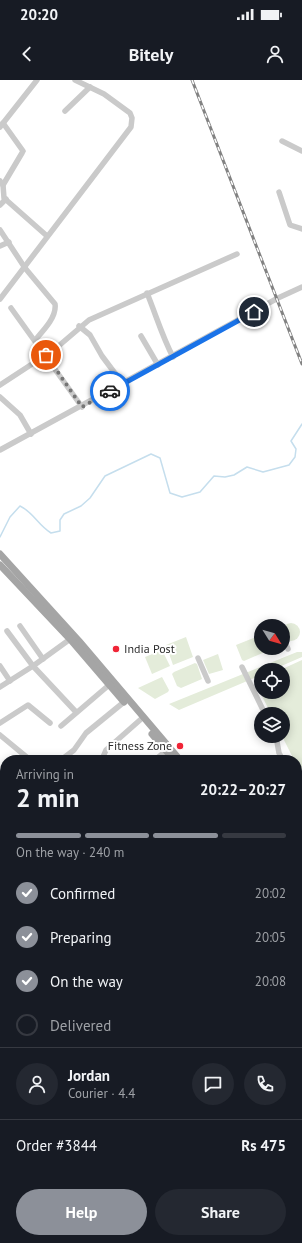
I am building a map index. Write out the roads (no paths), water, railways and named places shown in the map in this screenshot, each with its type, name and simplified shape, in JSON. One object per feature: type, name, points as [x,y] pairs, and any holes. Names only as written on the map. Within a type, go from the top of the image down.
[{"type":"main road","points":[[0,554],[176,755]]},
{"type":"main road","points":[[0,565],[73,637],[109,685],[170,755]]},
{"type":"street","points":[[0,299],[132,125],[130,113],[104,94],[75,80]]},
{"type":"street","points":[[33,81],[2,125],[23,152],[1,183],[3,195],[6,199],[47,236]]},
{"type":"street","points":[[65,111],[90,87]]},
{"type":"street","points":[[282,141],[302,151]]},
{"type":"street","points":[[279,192],[290,225],[294,228],[302,229]]},
{"type":"street","points":[[0,205],[6,199]]},
{"type":"street","points":[[0,230],[25,268],[56,307],[51,319],[35,340]]},
{"type":"street","points":[[0,246],[9,242]]},
{"type":"street","points":[[0,385],[46,355],[79,326],[89,320],[146,293],[237,254]]},
{"type":"street","points":[[0,450],[82,407],[278,298],[302,287]]},
{"type":"street","points":[[146,293],[158,321],[161,334],[173,357]]},
{"type":"street","points":[[11,308],[82,407]]},
{"type":"street","points":[[79,326],[90,335],[102,356],[123,384]]},
{"type":"street","points":[[142,336],[158,365]]},
{"type":"street","points":[[0,397],[20,415],[31,434]]},
{"type":"street","points":[[20,626],[43,659]]},
{"type":"street","points":[[7,631],[33,666],[76,712]]},
{"type":"street","points":[[0,687],[33,666],[73,637]]},
{"type":"street","points":[[198,658],[208,681]]},
{"type":"street","points":[[0,666],[10,681]]},
{"type":"street","points":[[242,667],[262,707]]},
{"type":"street","points":[[61,726],[109,685]]},
{"type":"street","points":[[68,755],[74,750],[86,733],[124,702]]},
{"type":"street","points":[[0,723],[28,705],[50,723]]},
{"type":"street","points":[[104,755],[106,750],[140,720]]},
{"type":"street","points":[[0,735],[24,755]]},
{"type":"street","points":[[277,743],[280,755]]},
{"type":"street","points":[[161,755],[166,751]]},
{"type":"waterway","points":[[0,537],[10,517],[20,506],[46,530],[51,533],[60,531],[60,520],[64,514],[81,506],[90,498],[105,476],[151,454],[160,458],[170,493],[182,497],[200,492],[214,476],[225,477],[234,475],[247,467],[263,472],[289,465],[295,457],[296,449],[291,441],[302,424]]},
{"type":"railway","points":[[192,80],[302,364]]},
{"type":"place","name":"India Post","points":[[116,649]]},
{"type":"place","name":"Fitness Zone","points":[[180,746]]}]
